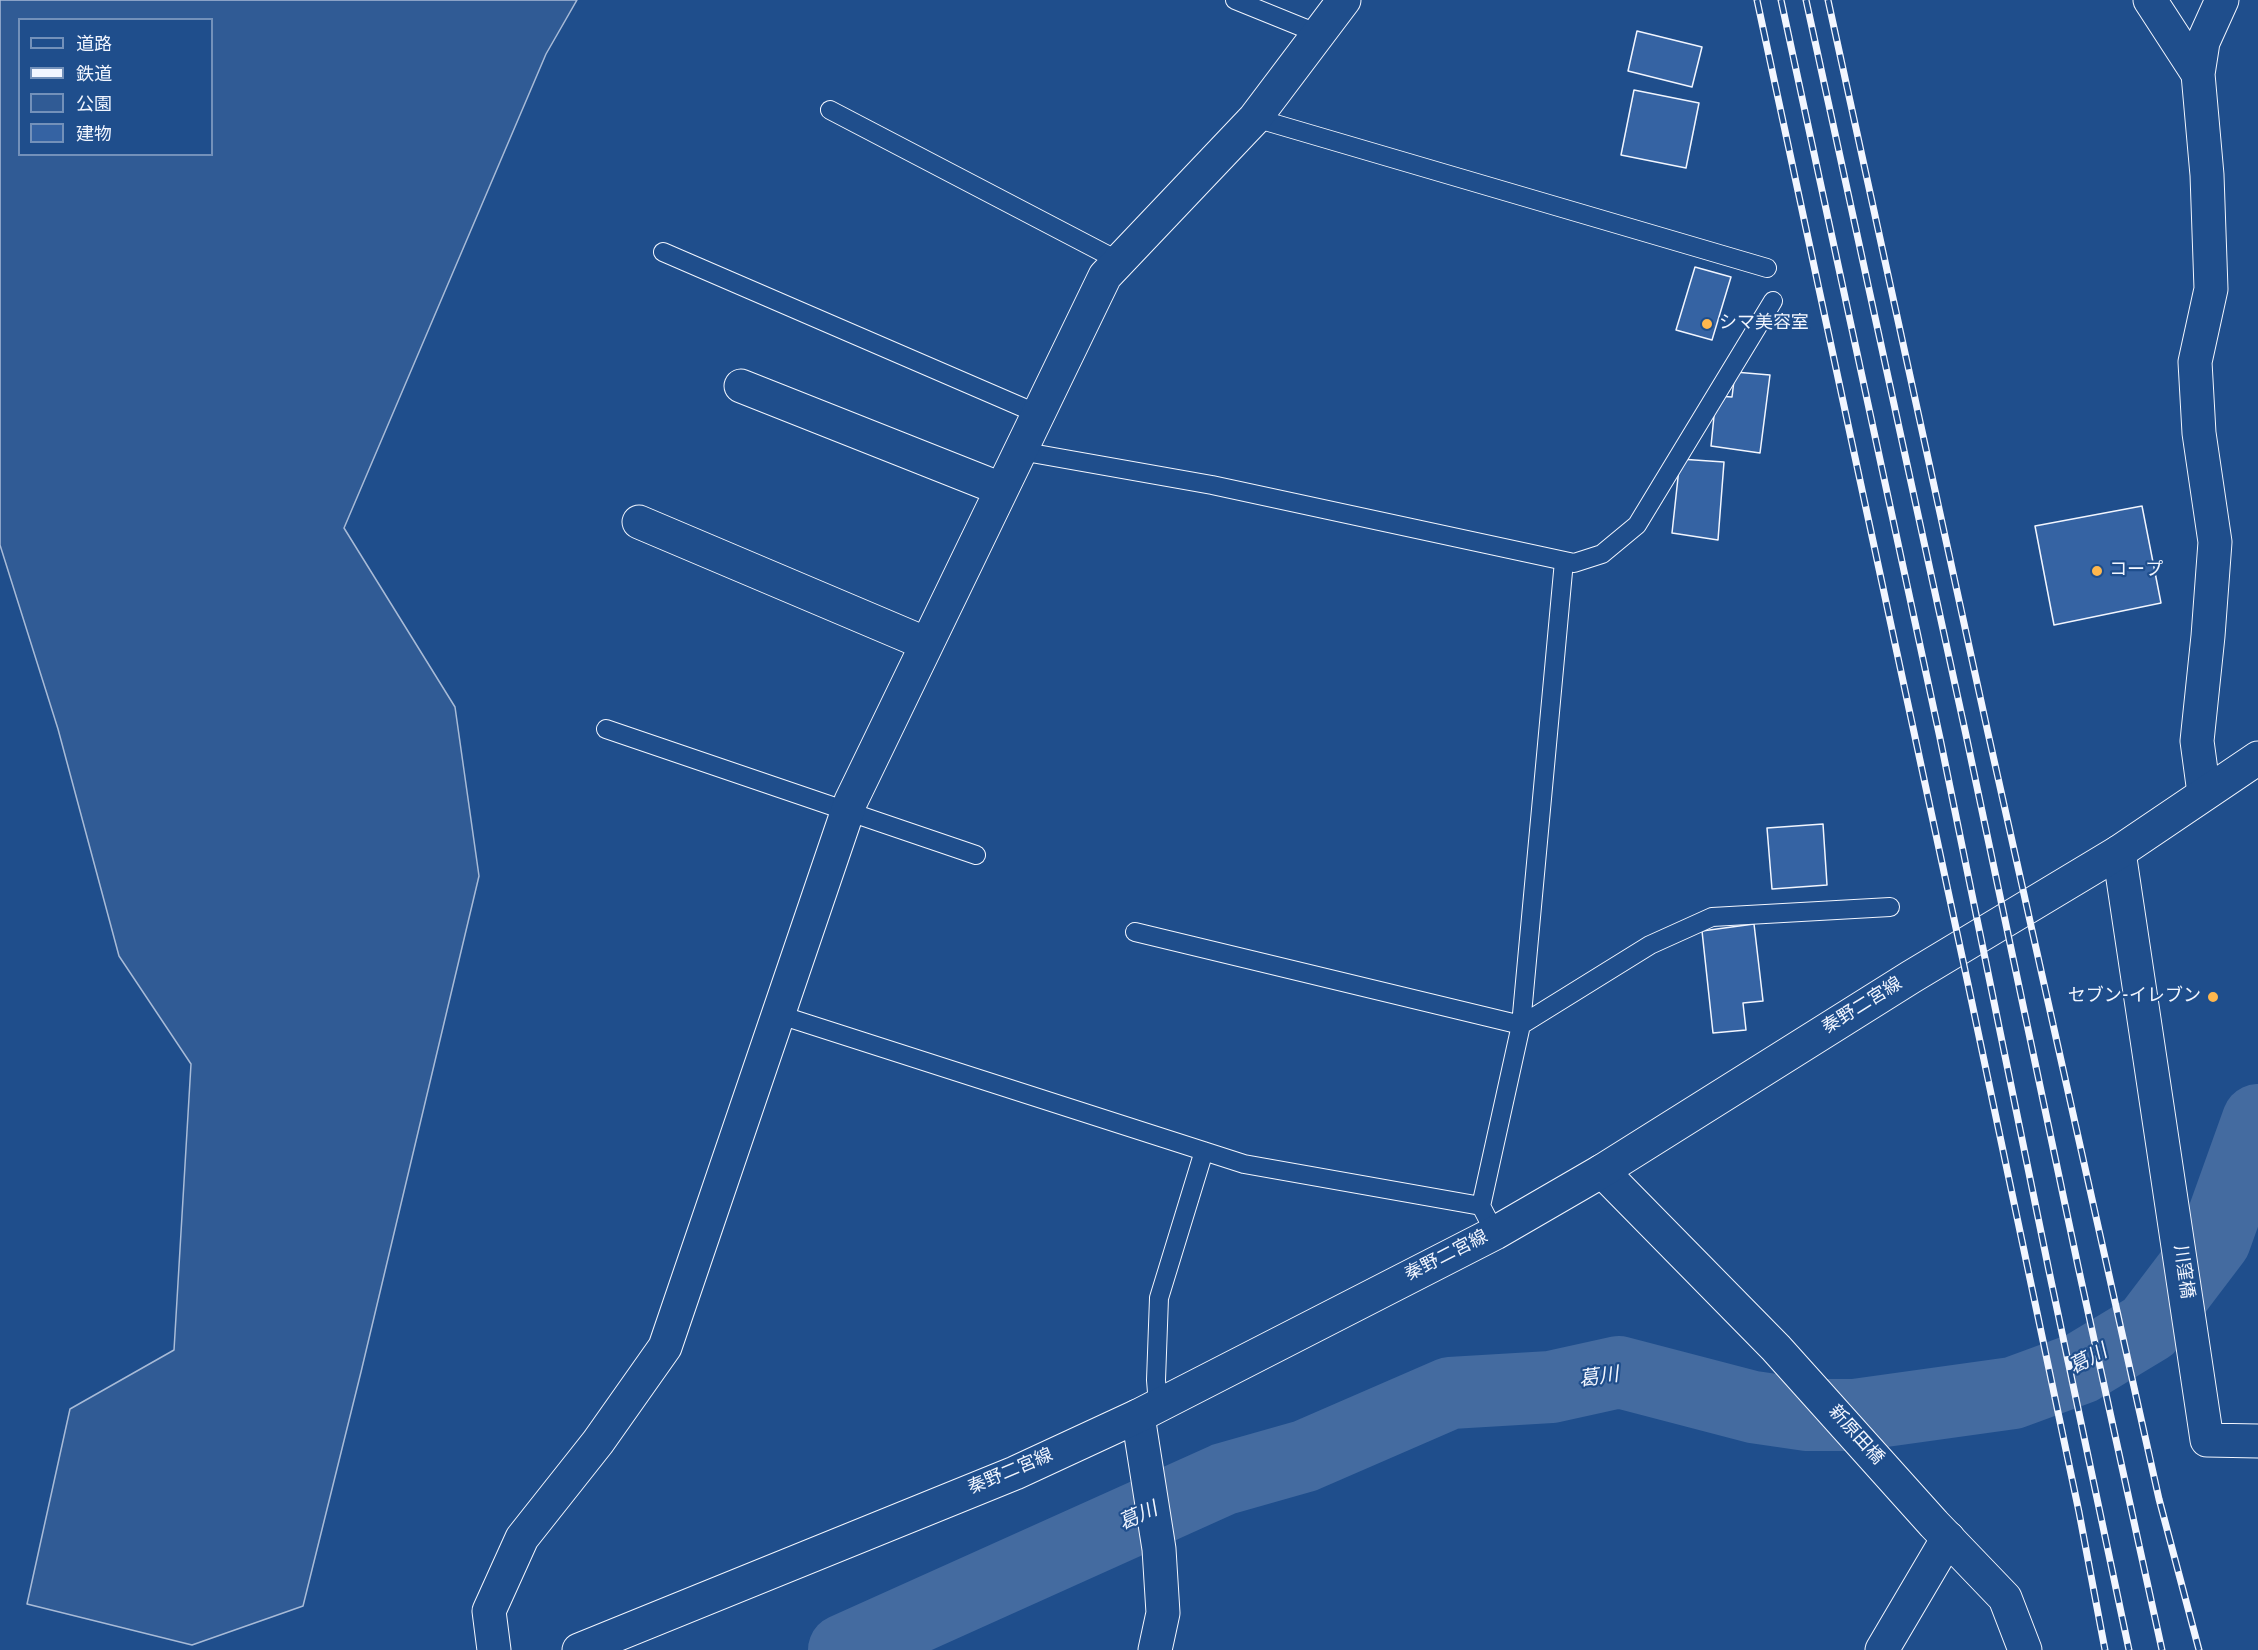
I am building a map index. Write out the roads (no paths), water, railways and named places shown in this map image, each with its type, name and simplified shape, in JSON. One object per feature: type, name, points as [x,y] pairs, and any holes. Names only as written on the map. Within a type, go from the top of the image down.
[{"type":"street","points":[[494,1650],[489,1611],[522,1538],[598,1442],[665,1347],[851,801],[1105,276],[1256,118],[1344,0]]},
{"type":"street","points":[[2150,0],[2198,74]]},
{"type":"street","points":[[2204,793],[2197,741],[2215,542],[2199,433],[2195,362],[2211,290],[2207,175],[2198,74],[2203,42],[2223,0]]},
{"type":"street","points":[[741,386],[1001,489]]},
{"type":"street","points":[[639,522],[927,644]]},
{"type":"street","name":"秦野二宮線","points":[[579,1650],[1015,1473],[1148,1411],[1488,1220],[1602,1171],[1911,977],[2119,852],[2258,758]]},
{"type":"street","name":"川窪橋","points":[[2119,852],[2207,1440],[2258,1441]]},
{"type":"street","name":"新原田橋","points":[[1602,1171],[1776,1348],[1941,1531],[2005,1598],[2025,1650]]},
{"type":"street","points":[[1148,1411],[1144,1458],[1159,1549],[1163,1613],[1155,1650]]},
{"type":"street","points":[[1882,1650],[1941,1531]]},
{"type":"lane","points":[[1235,0],[1319,34]]},
{"type":"lane","points":[[830,110],[1119,261]]},
{"type":"lane","points":[[1256,118],[1767,268]]},
{"type":"lane","points":[[663,252],[1038,414]]},
{"type":"lane","points":[[1020,451],[1212,485],[1574,564],[1602,554],[1637,525],[1773,301]]},
{"type":"lane","points":[[780,1015],[1244,1164],[1488,1220],[1521,1025],[1564,561]]},
{"type":"lane","points":[[606,729],[976,855]]},
{"type":"lane","points":[[1135,932],[1521,1025],[1650,945],[1712,917],[1890,907]]},
{"type":"lane","points":[[1148,1411],[1156,1380],[1159,1298],[1204,1151]]},
{"type":"waterway","name":"葛川","points":[[844,1650],[1224,1479],[1305,1456],[1450,1393],[1551,1387],[1619,1372],[1753,1407],[1808,1415],[1855,1415],[2013,1393],[2081,1368],[2149,1327],[2215,1240],[2258,1120]]},
{"type":"railway","points":[[1757,0],[1968,984],[2079,1512],[2105,1650]]},
{"type":"railway","points":[[1781,0],[1940,738],[2129,1650]]},
{"type":"railway","points":[[1806,0],[2162,1650]]},
{"type":"railway","points":[[1828,0],[1988,733],[2159,1499],[2199,1650]]},
{"type":"place","name":"シマ美容室","points":[[1707,324]]},
{"type":"place","name":"コープ","points":[[2097,571]]},
{"type":"place","name":"セブン-イレブン","points":[[2213,997]]}]
